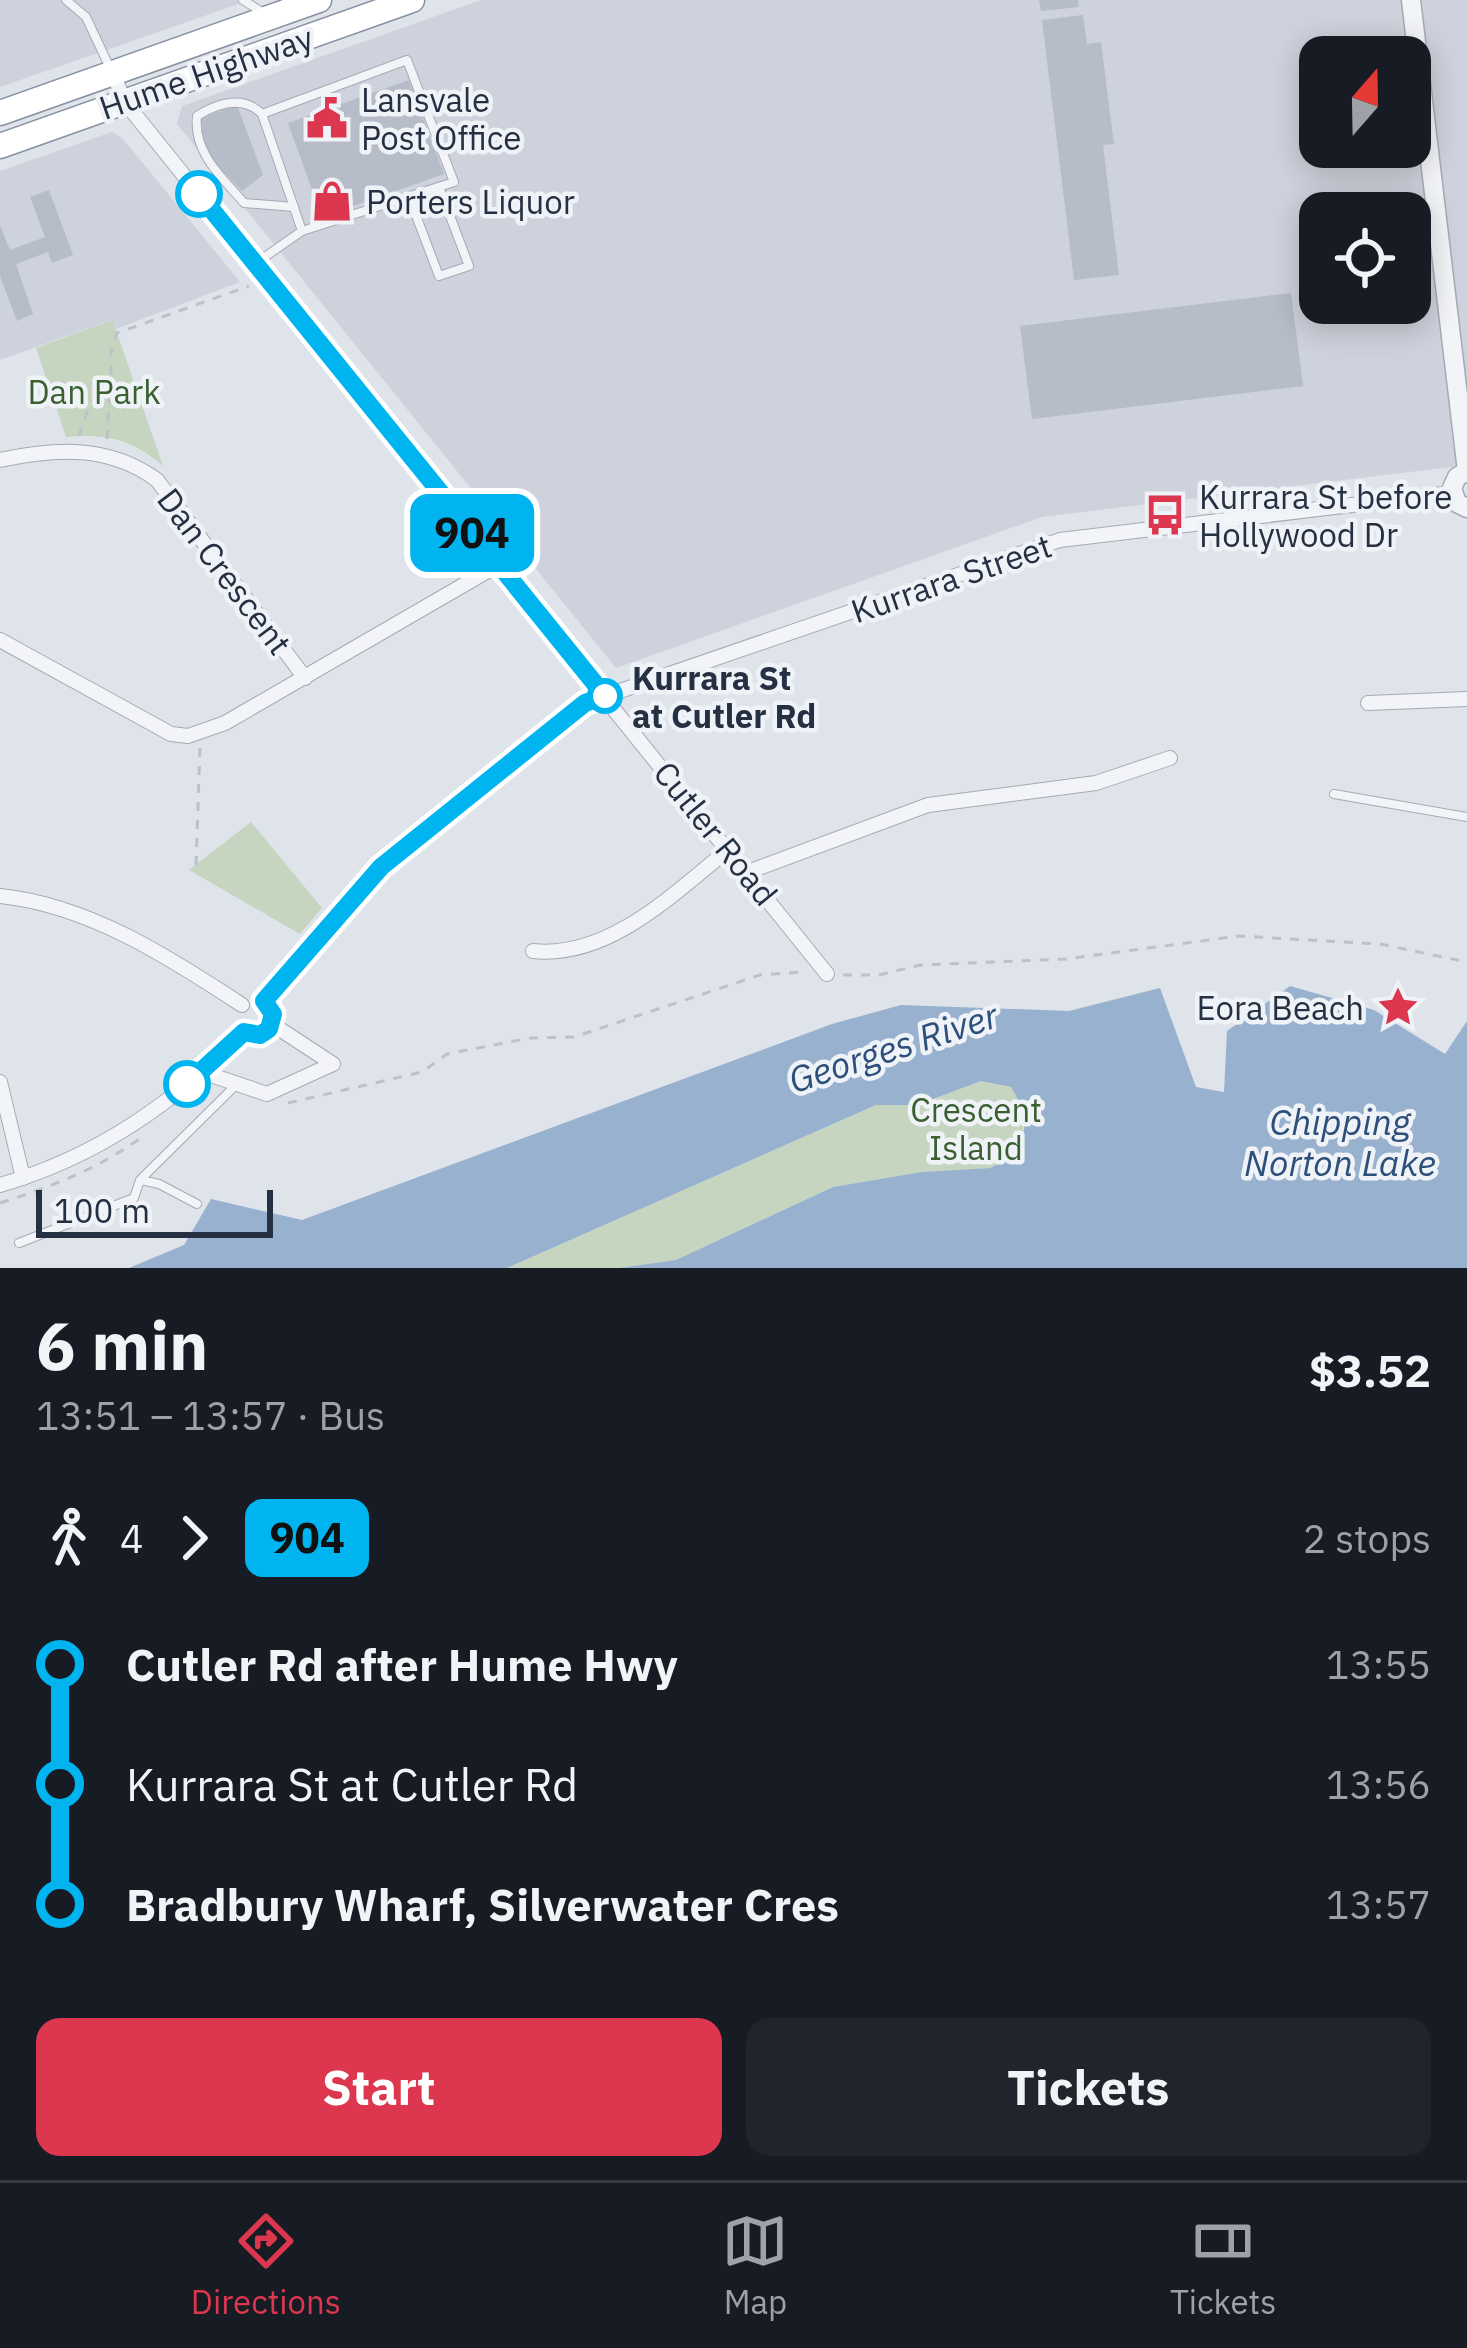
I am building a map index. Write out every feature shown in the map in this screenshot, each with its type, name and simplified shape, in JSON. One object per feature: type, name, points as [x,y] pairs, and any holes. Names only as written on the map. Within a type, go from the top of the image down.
[{"type":"highway","name":"Hume Highway","points":[[0,113],[319,0]]},
{"type":"highway","name":"Hume Highway","points":[[0,146],[412,0]]},
{"type":"street","points":[[1411,0],[1467,471],[1456,477],[1452,493],[1467,508]]},
{"type":"street","name":"Cutler Road","points":[[112,74],[124,101],[827,974]]},
{"type":"street","name":"Dan Crescent","points":[[0,460],[78,451],[105,454],[136,465],[157,480],[305,678]]},
{"type":"street","name":"Kurrara Street","points":[[264,1001],[381,867],[585,703],[1042,544],[1452,493]]},
{"type":"street","name":"Dan Crescent","points":[[200,733],[498,566]]},
{"type":"street","points":[[0,640],[155,729],[200,733]]},
{"type":"street","points":[[1368,703],[1467,699]]},
{"type":"street","points":[[748,872],[928,805],[1096,783],[1170,758]]},
{"type":"street","points":[[533,952],[576,948],[629,926],[729,849]]},
{"type":"street","points":[[0,896],[34,899],[110,927],[242,1005]]},
{"type":"street","points":[[252,999],[264,1001],[272,1009],[272,1024],[260,1035],[244,1032],[237,1022],[242,1005],[252,999]]},
{"type":"street","points":[[205,1069],[267,1094],[333,1064],[272,1024]]},
{"type":"street","points":[[0,1185],[58,1166],[117,1137],[205,1069],[244,1032]]},
{"type":"street","points":[[0,1082],[23,1178]]},
{"type":"lane","points":[[66,0],[86,17],[112,74]]},
{"type":"lane","points":[[243,0],[270,17]]},
{"type":"lane","points":[[256,263],[302,231],[454,182],[407,60],[262,114]]},
{"type":"lane","points":[[294,207],[244,202],[205,158],[196,116],[236,101],[262,114],[294,207],[302,231]]},
{"type":"lane","points":[[409,197],[439,276],[469,266],[440,187]]},
{"type":"lane","points":[[1334,794],[1467,817]]},
{"type":"lane","points":[[19,1243],[134,1198],[140,1180],[236,1084]]},
{"type":"lane","points":[[140,1180],[159,1184],[197,1204]]},
{"type":"path","points":[[105,454],[111,352],[117,333],[249,286]]},
{"type":"path","points":[[78,451],[80,423],[109,388]]},
{"type":"path","points":[[196,865],[200,733]]},
{"type":"path","points":[[287,1103],[422,1072],[446,1054],[574,1037],[760,975],[878,975],[920,965],[1066,958],[1239,936],[1380,944],[1467,962]]},
{"type":"shaded area","points":[[0,0],[250,0],[0,87]]},
{"type":"shaded area","points":[[481,0],[1467,0],[1467,465],[1042,517],[616,668],[177,124],[182,106]]},
{"type":"shaded area","points":[[112,132],[123,139],[240,282],[116,329],[111,320],[0,360],[0,171]]},
{"type":"green space","name":"Dan Park","points":[[112,320],[163,466],[119,440],[66,437],[36,348]]},
{"type":"green space","points":[[251,822],[322,908],[300,934],[189,870]]},
{"type":"green space","name":"Crescent Island","points":[[981,1081],[1011,1087],[1023,1120],[1019,1154],[990,1168],[922,1172],[833,1187],[676,1260],[619,1268],[507,1268],[876,1105],[917,1105]]},
{"type":"water","name":"Chipping Norton Lake","points":[[1290,986],[1374,1010],[1445,1054],[1467,1021],[1467,1268],[619,1268],[676,1260],[833,1187],[922,1172],[990,1168],[1019,1154],[1024,1127],[1016,1095],[1011,1087],[981,1081],[917,1105],[876,1105],[507,1268],[129,1268],[184,1245],[211,1199],[302,1220],[832,1024],[901,1005],[1069,1011],[1160,988],[1196,1087],[1224,1092],[1227,1031]]},
{"type":"building","points":[[1039,0],[1078,0],[1079,7],[1041,11]]},
{"type":"building","points":[[1083,15],[1087,44],[1101,42],[1114,144],[1103,145],[1119,275],[1074,280],[1042,20]]},
{"type":"building","points":[[409,80],[444,174],[322,217],[288,123]]},
{"type":"building","points":[[237,105],[263,175],[242,191],[208,156],[199,130],[203,129],[200,118]]},
{"type":"building","points":[[49,190],[73,255],[52,263],[48,252],[16,264],[33,314],[17,321],[0,276],[0,225],[10,250],[45,237],[30,197]]},
{"type":"building","points":[[1291,293],[1303,386],[1032,419],[1020,326]]},
{"type":"bus line","name":"904","points":[[187,1084],[244,1032],[254,1036],[269,1029],[274,1019],[264,1001],[381,867],[585,703],[605,696],[199,194]]},
{"type":"place","name":"Lansvale Post Office","points":[[327,118]]},
{"type":"place","name":"Porters Liquor","points":[[332,201]]},
{"type":"place","name":"Kurrara St before Hollywood Dr","points":[[1165,515]]},
{"type":"place","name":"Kurrara St at Cutler Rd","points":[[605,696]]},
{"type":"place","name":"Eora Beach","points":[[1398,1007]]},
{"type":"water label","name":"Georges River","points":[[893,1047]]}]
